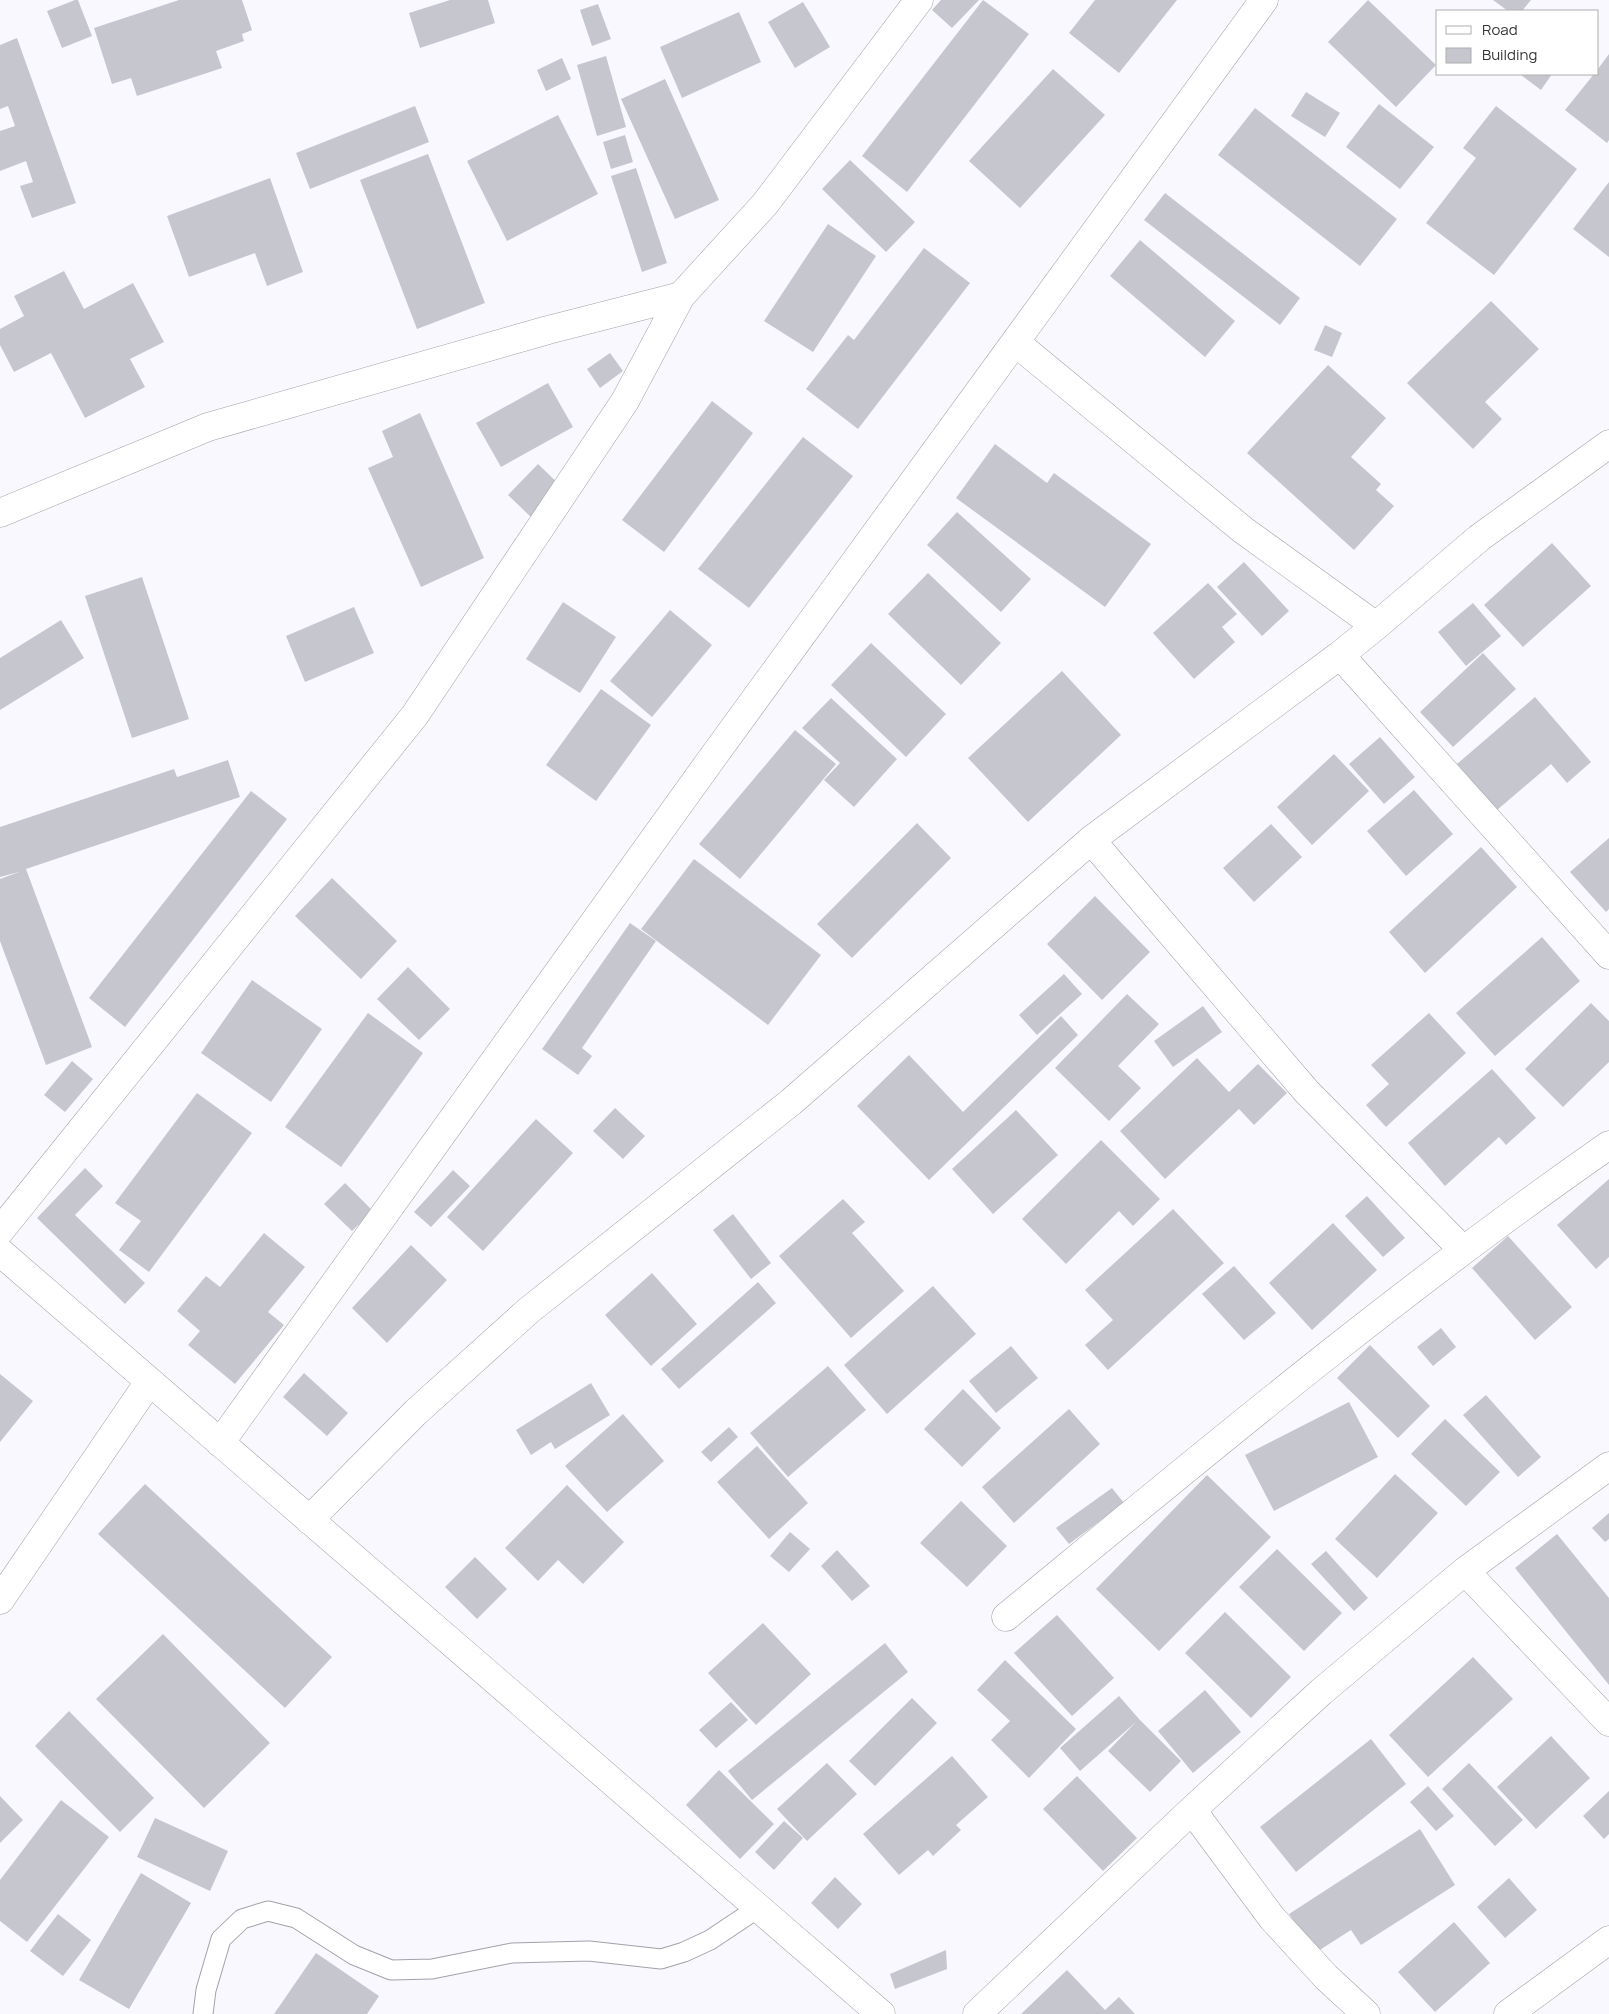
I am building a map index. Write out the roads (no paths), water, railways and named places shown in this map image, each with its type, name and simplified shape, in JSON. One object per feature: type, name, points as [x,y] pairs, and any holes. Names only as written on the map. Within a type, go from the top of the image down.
[{"type":"street","points":[[0,1231],[415,715],[625,401],[681,296],[764,204],[919,0]]},
{"type":"street","points":[[220,1443],[710,761],[1264,0]]},
{"type":"street","points":[[0,513],[208,427],[548,330],[681,296]]},
{"type":"street","points":[[1015,342],[1243,530],[1376,626]]},
{"type":"street","points":[[309,1520],[416,1412],[528,1311],[791,1102],[1091,840],[1340,655],[1480,538],[1609,444]]},
{"type":"street","points":[[1340,655],[1609,955]]},
{"type":"street","points":[[1091,840],[1307,1092],[1463,1250]]},
{"type":"street","points":[[1006,1617],[1180,1475],[1463,1250],[1609,1145]]},
{"type":"street","points":[[0,1252],[881,2014]]},
{"type":"street","points":[[0,1600],[149,1382]]},
{"type":"street","points":[[977,2014],[1192,1810],[1321,1692],[1465,1571],[1609,1466]]},
{"type":"street","points":[[1465,1571],[1609,1722]]},
{"type":"street","points":[[1192,1810],[1272,1918],[1326,1977],[1366,2014]]},
{"type":"street","points":[[1508,2014],[1609,1940]]},
{"type":"lane","points":[[203,2014],[206,1990],[221,1939],[242,1919],[268,1910],[296,1918],[354,1955],[391,1970],[432,1969],[512,1953],[589,1950],[661,1959],[684,1952],[710,1940],[758,1908]]}]
